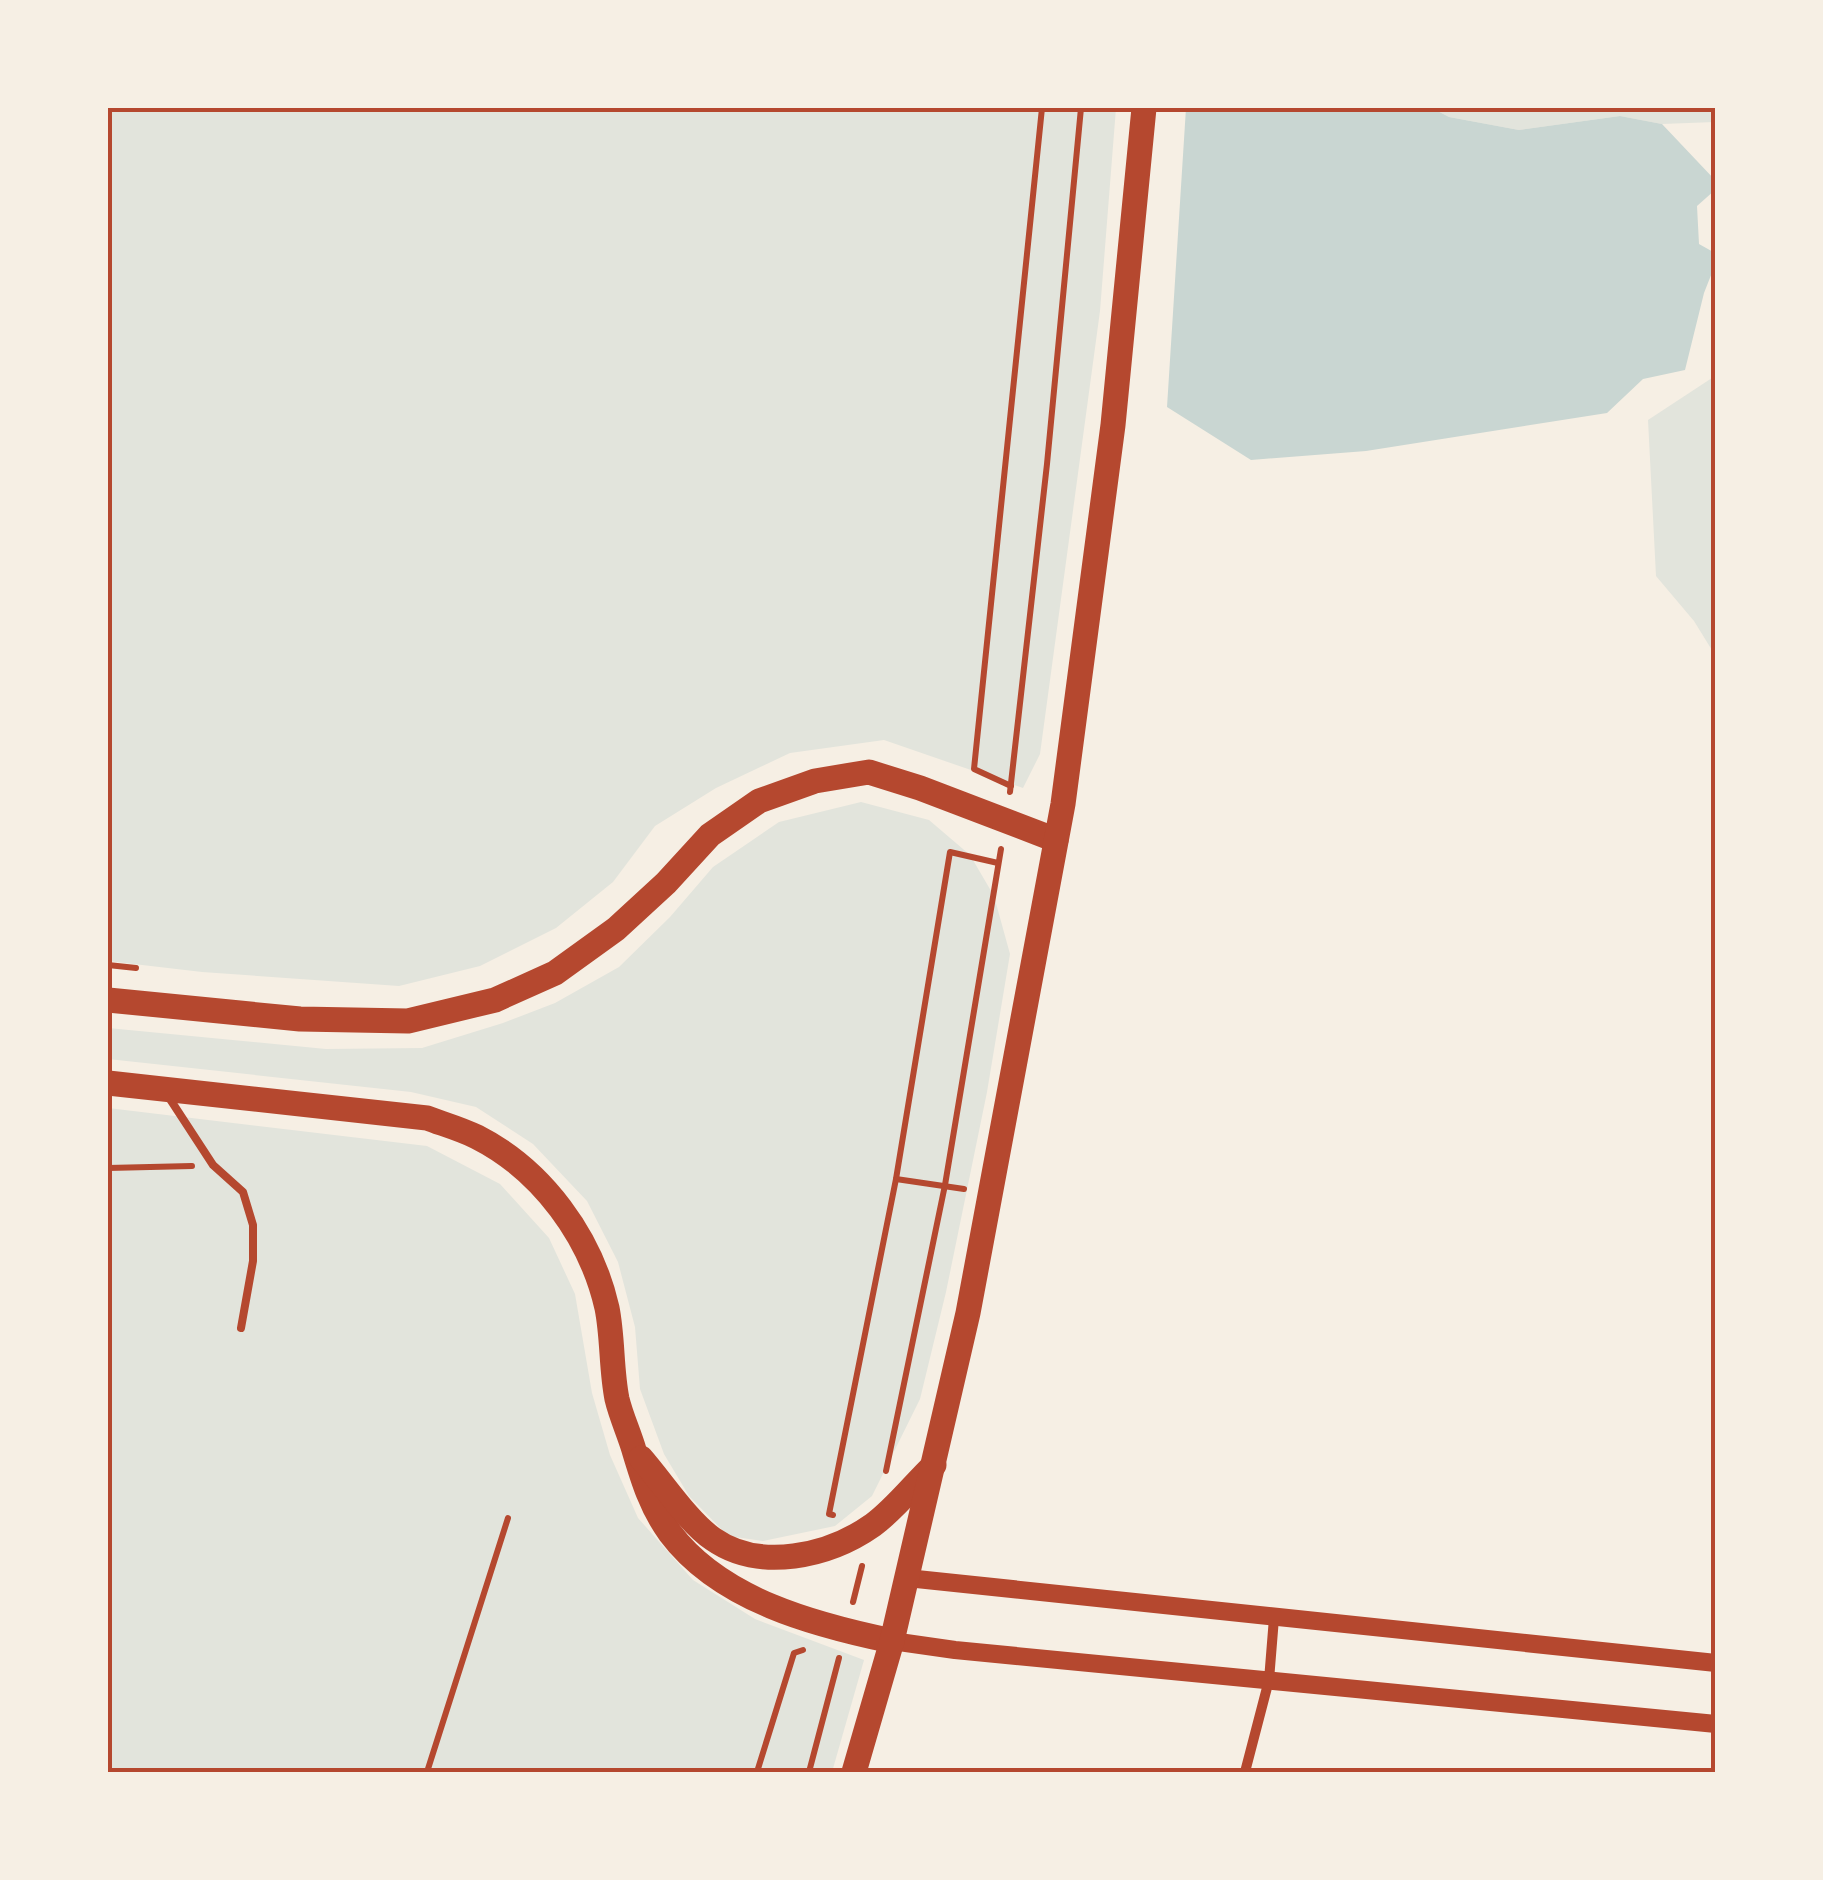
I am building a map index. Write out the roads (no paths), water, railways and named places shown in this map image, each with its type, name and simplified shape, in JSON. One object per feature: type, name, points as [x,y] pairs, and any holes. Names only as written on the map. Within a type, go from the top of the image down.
[{"type":"main road","points":[[854,1772],[892,1642],[968,1313],[1056,840],[1113,424],[1144,108]]},
{"type":"main road","points":[[108,1000],[300,1020],[408,1021],[495,1000],[555,972],[616,929],[710,835],[759,802],[814,781],[869,772],[1056,840]]},
{"type":"main road","points":[[108,1083],[426,1118],[476,1136],[509,1158],[540,1184],[570,1223],[594,1264],[607,1308],[617,1398],[649,1499],[672,1536],[710,1571],[746,1594],[843,1642],[892,1642]]},
{"type":"main road","points":[[634,1451],[712,1539],[761,1557],[816,1553],[873,1525],[934,1465]]},
{"type":"street","points":[[907,1578],[1716,1663]]},
{"type":"street","points":[[1245,1772],[1270,1680],[1274,1618]]},
{"type":"street","points":[[892,1642],[1716,1724]]},
{"type":"lane","points":[[163,1088],[213,1165],[243,1192],[253,1225],[253,1261],[240,1328]]}]
